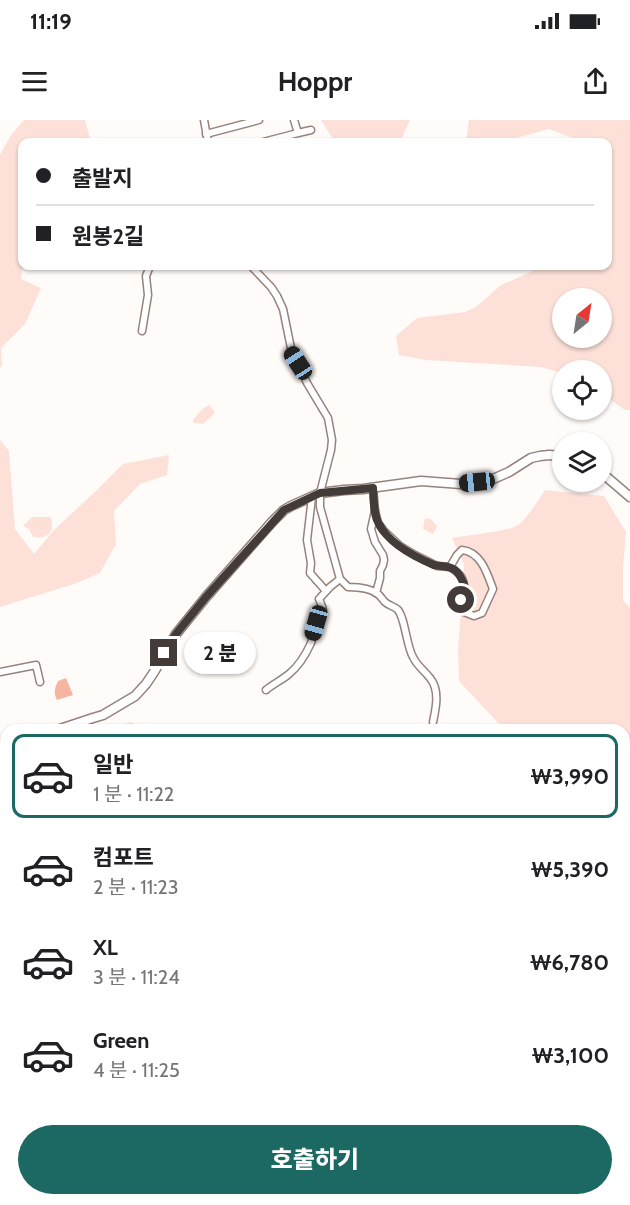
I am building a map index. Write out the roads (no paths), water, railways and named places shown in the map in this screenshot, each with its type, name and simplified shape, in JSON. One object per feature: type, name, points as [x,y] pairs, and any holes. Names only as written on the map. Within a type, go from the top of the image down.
[{"type":"main road","points":[[75,724],[103,716],[135,696],[154,672],[176,634],[284,510],[316,495],[421,481],[460,484],[492,479],[509,472],[531,458],[552,454]]},
{"type":"main road","points":[[612,482],[630,497]]},
{"type":"street","points":[[204,120],[207,138]]},
{"type":"street","points":[[206,134],[259,120]]},
{"type":"street","points":[[294,120],[298,133]]},
{"type":"street","points":[[279,138],[310,130]]},
{"type":"street","points":[[142,331],[148,295],[146,276],[148,270]]},
{"type":"street","points":[[255,270],[271,287],[283,309],[291,353],[328,418],[332,440],[331,450],[316,495],[307,540],[312,563],[310,573],[326,591]]},
{"type":"street","points":[[373,488],[378,524],[400,546],[437,566],[450,567],[461,576],[465,587],[459,610],[474,616],[482,613],[493,589],[480,560],[470,551],[462,550],[450,567]]},
{"type":"street","points":[[316,495],[340,579],[348,587],[376,592],[385,602],[398,610],[403,620],[412,656],[434,683],[436,697],[433,722]]},
{"type":"street","points":[[375,511],[371,529],[384,560],[376,592]]},
{"type":"street","points":[[266,690],[288,675],[302,659],[311,643],[316,623],[324,610],[319,599],[340,579]]},
{"type":"street","points":[[0,672],[36,665],[40,682]]}]
